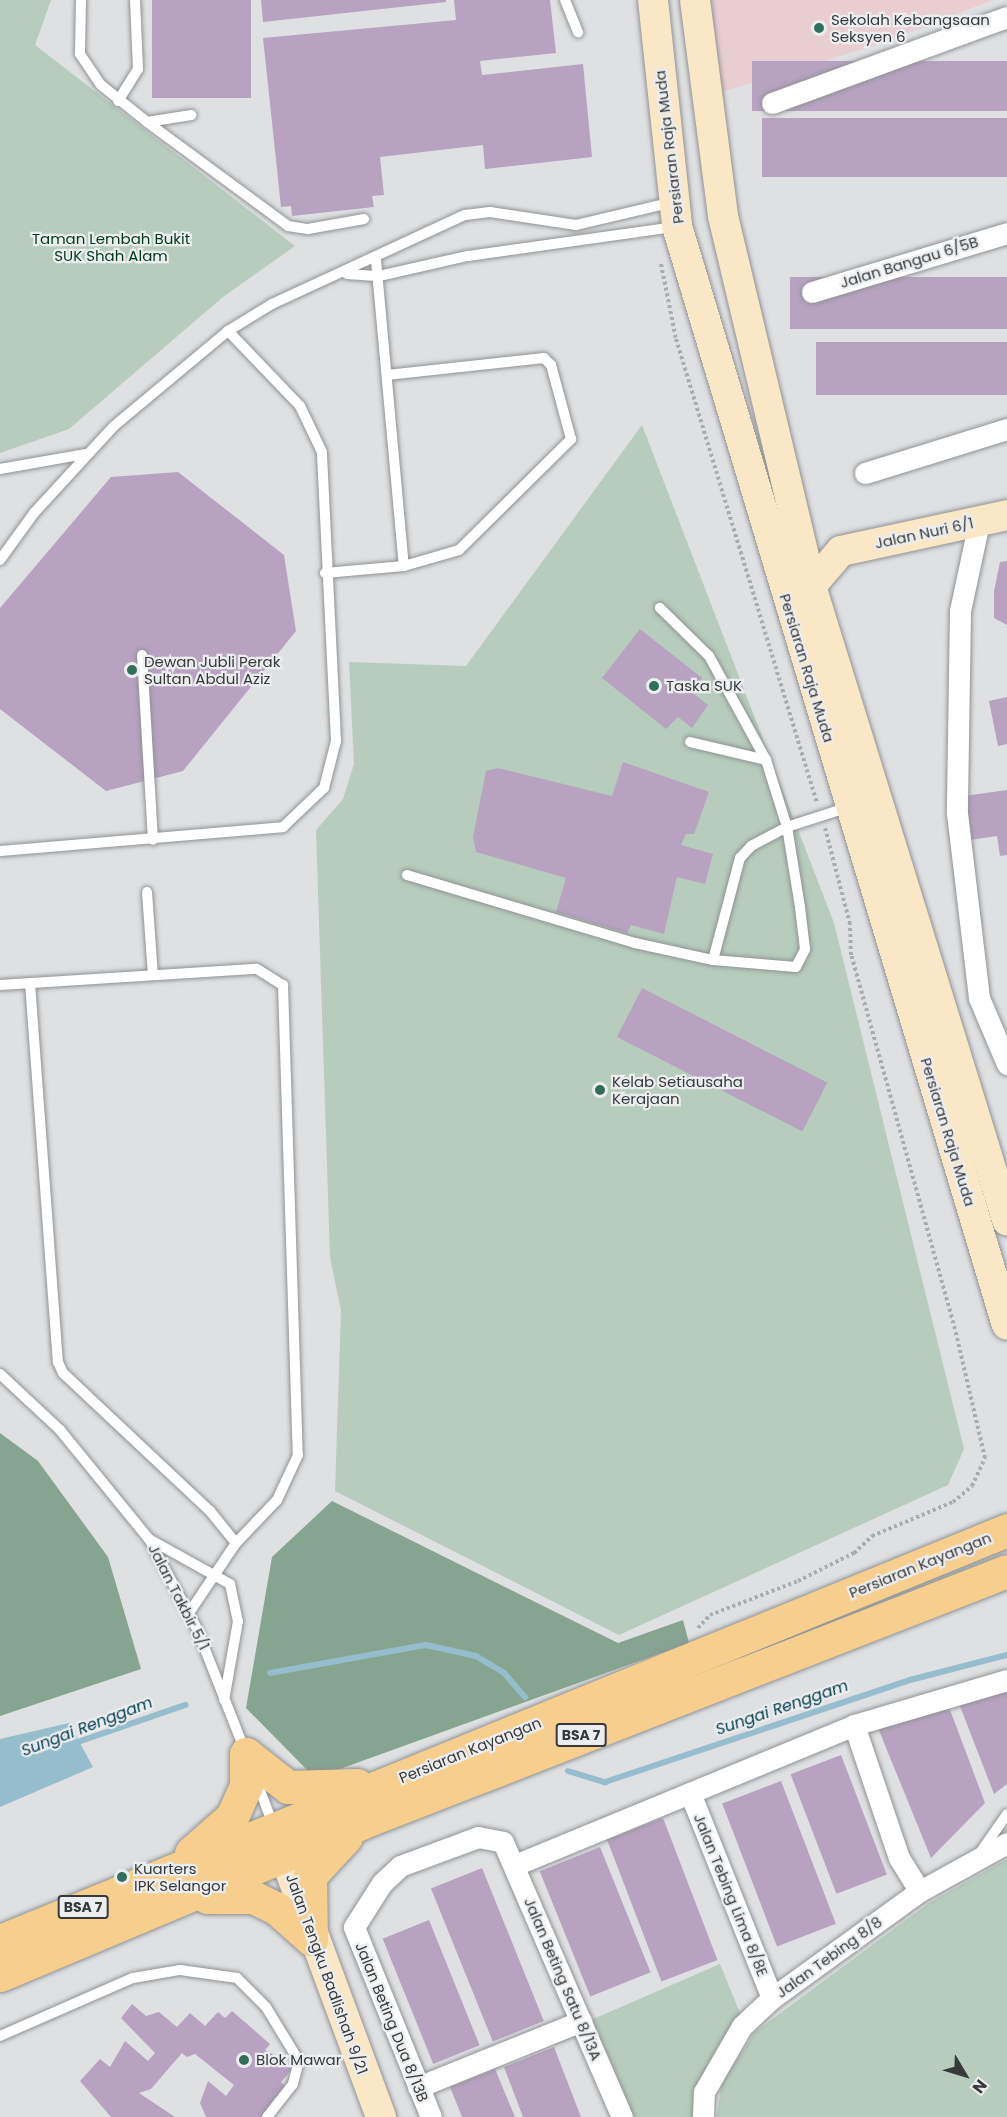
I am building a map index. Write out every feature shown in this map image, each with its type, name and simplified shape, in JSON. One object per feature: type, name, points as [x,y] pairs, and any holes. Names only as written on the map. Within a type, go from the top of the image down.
[{"type":"main road","name":"Persiaran Raja Muda","points":[[653,0],[668,220],[1007,1325]]},
{"type":"main road","name":"Persiaran Raja Muda","points":[[695,0],[722,203],[811,586],[1007,1220]]},
{"type":"main road","points":[[668,220],[722,203]]},
{"type":"main road","name":"Jalan Nuri 6/1","points":[[841,551],[993,518]]},
{"type":"main road","points":[[798,529],[841,551],[811,586]]},
{"type":"main road","name":"BSA 7","points":[[973,1581],[1004,1537]]},
{"type":"main road","name":"Persiaran Kayangan","points":[[0,1975],[180,1902],[279,1844],[412,1773],[1004,1537]]},
{"type":"main road","name":"Persiaran Kayangan","points":[[0,1941],[166,1872],[361,1823],[973,1581],[1007,1571]]},
{"type":"main road","points":[[246,1754],[288,1787],[325,1789],[412,1773]]},
{"type":"main road","points":[[166,1872],[232,1817],[246,1786],[246,1754]]},
{"type":"main road","points":[[311,1939],[310,1876],[361,1823]]},
{"type":"main road","name":"Jalan Tengku Badlishah 9/21","points":[[279,1844],[311,1939],[381,2117]]},
{"type":"main road","points":[[180,1902],[218,1895],[253,1897],[276,1908],[311,1939]]},
{"type":"street","points":[[772,103],[1007,17]]},
{"type":"street","name":"Jalan Bangau 6/5B","points":[[812,292],[1007,233]]},
{"type":"street","points":[[865,473],[1007,429]]},
{"type":"street","points":[[993,518],[960,611],[957,813],[979,998],[1007,1064]]},
{"type":"street","points":[[514,1865],[854,1725],[1007,1680]]},
{"type":"street","points":[[854,1725],[899,1858],[920,1891]]},
{"type":"street","name":"Jalan Tebing Lima 8/8E","points":[[690,1793],[772,1998]]},
{"type":"street","name":"Jalan Beting Satu 8/13A","points":[[354,1927],[382,1883],[400,1866],[478,1837],[503,1842],[622,2117]]},
{"type":"street","name":"Jalan Tebing 8/8","points":[[703,2117],[704,2092],[742,2026],[772,1998],[920,1891],[1007,1843]]},
{"type":"street","name":"Jalan Beting Dua 8/13B","points":[[354,1927],[431,2117]]},
{"type":"street","points":[[418,2087],[580,2021]]},
{"type":"lane","points":[[81,0],[80,54],[86,69],[118,101],[288,226],[308,229],[363,219]]},
{"type":"lane","points":[[118,101],[138,69],[135,0]]},
{"type":"lane","points":[[565,0],[578,33]]},
{"type":"lane","points":[[147,122],[191,115]]},
{"type":"lane","points":[[0,560],[85,454],[228,332],[272,304],[376,260],[465,215],[490,213],[576,225],[668,220]]},
{"type":"lane","points":[[347,273],[379,276],[468,256],[668,220]]},
{"type":"lane","points":[[376,260],[404,566]]},
{"type":"lane","points":[[0,851],[153,840],[283,827],[324,788],[336,741],[325,573],[322,452],[315,430],[228,332]]},
{"type":"lane","points":[[325,573],[404,566],[459,550],[568,446],[571,432],[552,365],[544,358],[387,375]]},
{"type":"lane","points":[[0,469],[85,454]]},
{"type":"lane","points":[[407,874],[584,930],[713,960],[779,969],[796,967],[803,959],[787,827],[766,760],[709,656],[660,608]]},
{"type":"lane","points":[[142,655],[153,840]]},
{"type":"lane","points":[[690,742],[766,760]]},
{"type":"lane","points":[[713,960],[740,858],[750,846],[787,827],[849,807]]},
{"type":"lane","points":[[147,892],[153,975]]},
{"type":"lane","points":[[0,985],[257,969],[277,977],[286,993],[301,1437],[277,1500],[236,1543],[214,1572],[189,1613]]},
{"type":"lane","points":[[30,983],[58,1362],[63,1373],[210,1511],[236,1543]]},
{"type":"lane","name":"Jalan Takbir 5/1","points":[[0,1374],[60,1430],[149,1539],[189,1613],[246,1754],[279,1844]]},
{"type":"lane","points":[[149,1539],[214,1572],[230,1584],[238,1601],[224,1700]]},
{"type":"lane","points":[[974,1863],[1007,1814]]},
{"type":"lane","points":[[0,2036],[133,1978],[180,1970],[237,1978],[266,2007],[299,2061],[293,2084],[268,2117]]},
{"type":"path","points":[[668,220],[676,339],[821,816],[839,867],[851,955],[952,1318],[985,1458],[972,1486],[953,1502],[872,1536],[854,1553],[798,1581],[710,1615],[696,1631]]},
{"type":"shaded area","name":"Sekolah Kebangsaan Seksyen 6","points":[[710,0],[993,0],[873,46],[721,92]]},
{"type":"green space","name":"Taman Lembah Bukit SUK Shah Alam","points":[[0,0],[51,0],[35,45],[295,246],[223,297],[69,429],[0,453]]},
{"type":"green space","name":"Kelab Setiausaha Kerajaan","points":[[642,425],[834,923],[964,1449],[948,1485],[619,1635],[335,1491],[341,1311],[330,1257],[316,830],[343,799],[354,764],[349,662],[466,666]]},
{"type":"green space","points":[[0,1433],[38,1461],[108,1557],[141,1669],[0,1716]]},
{"type":"green space","points":[[332,1501],[618,1643],[683,1620],[689,1643],[315,1778],[246,1708],[272,1557]]},
{"type":"green space","points":[[1007,1859],[1007,2117],[717,2117],[721,2085],[755,2032],[929,1903]]},
{"type":"green space","points":[[720,1964],[742,2018],[697,2117],[630,2117],[591,2020]]},
{"type":"water","points":[[69,1723],[93,1767],[0,1807],[0,1739]]},
{"type":"building","points":[[152,0],[251,0],[251,98],[152,98]]},
{"type":"building","points":[[261,0],[446,0],[446,2],[263,22]]},
{"type":"building","points":[[454,0],[550,0],[556,53],[480,61],[482,75],[583,64],[592,157],[485,169],[483,145],[380,157],[384,195],[372,196],[374,207],[292,216],[291,206],[281,207],[263,38],[456,20]]},
{"type":"building","points":[[752,61],[1007,61],[1007,111],[752,111]]},
{"type":"building","points":[[762,118],[1007,118],[1007,177],[762,177]]},
{"type":"building","points":[[790,277],[1007,277],[1007,329],[790,329]]},
{"type":"building","points":[[816,342],[1007,342],[1007,395],[816,395]]},
{"type":"building","name":"Dewan Jubli Perak Sultan Abdul Aziz","points":[[178,472],[284,555],[296,631],[183,771],[106,791],[0,709],[0,608],[111,477]]},
{"type":"building","points":[[1007,561],[1007,625],[994,618],[994,591],[1000,562]]},
{"type":"building","name":"Taska SUK","points":[[640,629],[702,678],[693,693],[708,705],[692,728],[678,717],[666,729],[602,678]]},
{"type":"building","points":[[1007,697],[1007,744],[998,746],[989,701]]},
{"type":"building","points":[[623,762],[709,792],[694,834],[686,834],[681,845],[713,854],[705,884],[677,877],[664,934],[631,925],[627,933],[556,912],[566,878],[476,852],[473,837],[486,771],[498,768],[612,796]]},
{"type":"building","points":[[1007,790],[1007,855],[1000,856],[997,836],[970,840],[964,796]]},
{"type":"building","points":[[642,988],[827,1082],[802,1131],[617,1037]]},
{"type":"building","points":[[1007,1688],[1007,1784],[994,1794],[958,1701]]},
{"type":"building","points":[[949,1707],[985,1803],[931,1858],[878,1728]]},
{"type":"building","points":[[841,1755],[887,1874],[836,1894],[791,1774]]},
{"type":"building","points":[[781,1781],[836,1924],[777,1946],[722,1804]]},
{"type":"building","points":[[663,1818],[717,1960],[661,1981],[607,1840]]},
{"type":"building","points":[[600,1847],[651,1972],[590,1997],[540,1871]]},
{"type":"building","points":[[482,1868],[544,2021],[493,2042],[431,1889]]},
{"type":"building","points":[[429,1920],[480,2045],[433,2064],[383,1939]]},
{"type":"building","name":"Blok Mawar","points":[[132,2004],[146,2016],[159,2012],[177,2027],[190,2013],[205,2026],[218,2012],[225,2018],[232,2011],[270,2044],[265,2050],[294,2067],[281,2082],[285,2086],[280,2098],[263,2117],[206,2117],[200,2103],[208,2081],[226,2096],[234,2085],[195,2054],[187,2057],[182,2053],[151,2089],[139,2093],[175,2117],[111,2117],[80,2081],[100,2059],[110,2067],[125,2041],[148,2061],[155,2053],[121,2018]]},
{"type":"building","points":[[554,2047],[581,2117],[523,2117],[504,2067]]},
{"type":"building","points":[[495,2069],[515,2117],[462,2117],[450,2087]]},
{"type":"waterway","name":"Sungai Renggam","points":[[270,1673],[426,1645],[476,1656],[504,1673],[525,1697]]},
{"type":"waterway","name":"Sungai Renggam","points":[[568,1771],[605,1782],[910,1680],[1007,1655]]},
{"type":"waterway","name":"Sungai Renggam","points":[[72,1744],[185,1705]]},
{"type":"place","name":"Sekolah Kebangsaan Seksyen 6","points":[[819,28]]},
{"type":"place","name":"Dewan Jubli Perak Sultan Abdul Aziz","points":[[132,670]]},
{"type":"place","name":"Taska SUK","points":[[654,686]]},
{"type":"place","name":"Kelab Setiausaha Kerajaan","points":[[600,1090]]},
{"type":"place","name":"Kuarters IPK Selangor","points":[[122,1877]]},
{"type":"place","name":"Blok Mawar","points":[[244,2060]]}]
